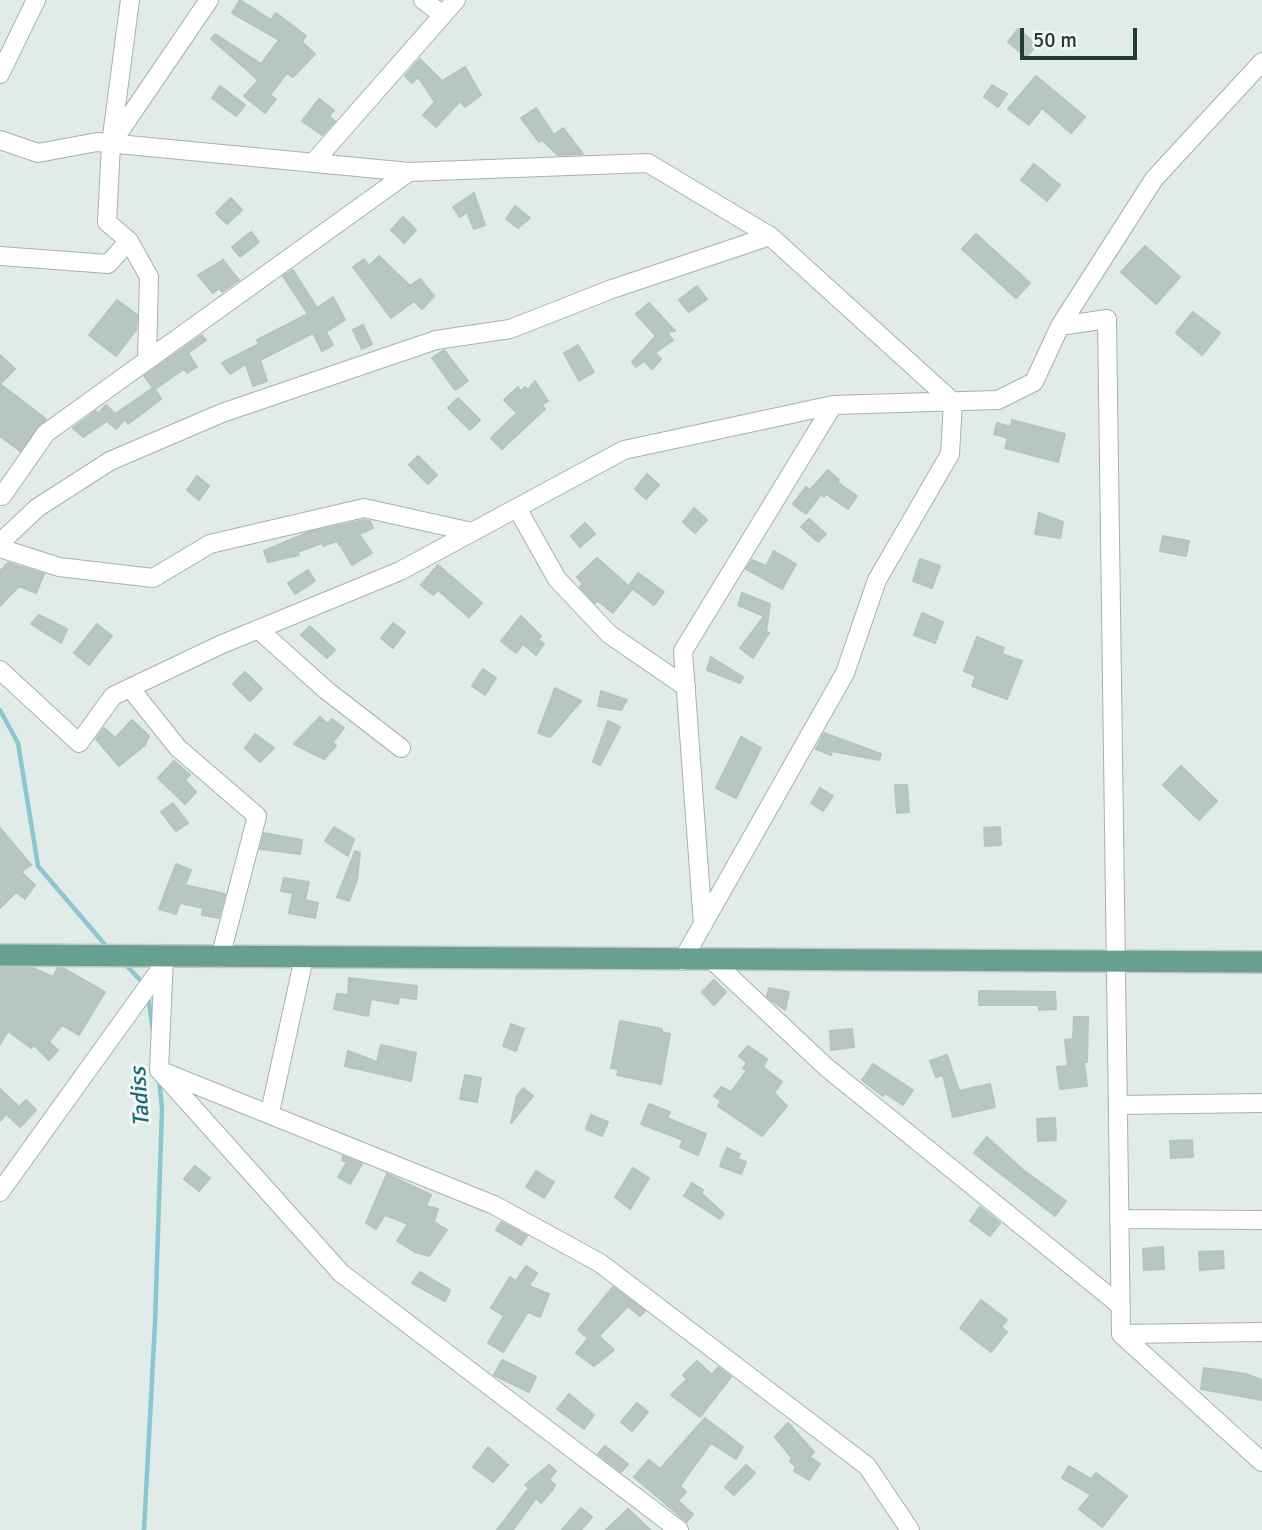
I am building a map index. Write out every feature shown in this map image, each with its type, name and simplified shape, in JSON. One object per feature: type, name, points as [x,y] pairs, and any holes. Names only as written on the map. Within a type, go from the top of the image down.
[{"type":"main road","points":[[0,955],[164,961],[304,958],[1262,962]]},
{"type":"street","points":[[0,74],[36,0]]},
{"type":"street","points":[[130,0],[111,144],[107,222],[128,241],[149,277],[147,360]]},
{"type":"street","points":[[111,144],[209,0]]},
{"type":"street","points":[[423,0],[443,15]]},
{"type":"street","points":[[313,163],[456,0]]},
{"type":"street","points":[[0,670],[79,743],[113,696],[258,629],[400,571],[624,450],[833,405],[998,400],[1034,382],[1060,326],[1154,179],[1262,62]]},
{"type":"street","points":[[0,140],[38,153],[97,142],[409,172],[648,163],[770,236],[953,402]]},
{"type":"street","points":[[25,519],[1,495],[46,433],[409,172]]},
{"type":"street","points":[[472,532],[364,508],[210,544],[153,578],[59,567],[0,545],[37,508],[110,461],[222,413],[358,364],[436,340],[510,329],[612,289],[770,236]]},
{"type":"street","points":[[0,256],[108,264],[128,241]]},
{"type":"street","points":[[1060,326],[1107,318],[1121,1334],[1262,1462]]},
{"type":"street","points":[[682,961],[845,673],[877,580],[950,454],[953,402]]},
{"type":"street","points":[[703,925],[684,651],[833,405]]},
{"type":"street","points":[[517,508],[557,579],[609,634],[686,687]]},
{"type":"street","points":[[258,629],[326,691],[401,748]]},
{"type":"street","points":[[130,688],[178,748],[257,816],[220,958]]},
{"type":"street","points":[[270,1112],[304,958]]},
{"type":"street","points":[[164,961],[159,1070],[341,1273],[680,1530]]},
{"type":"street","points":[[0,1192],[164,961]]},
{"type":"street","points":[[713,961],[826,1067],[1121,1306]]},
{"type":"street","points":[[159,1070],[270,1112],[494,1205],[600,1263],[867,1466],[911,1530]]},
{"type":"street","points":[[1118,1105],[1262,1102]]},
{"type":"street","points":[[1119,1219],[1262,1220]]},
{"type":"street","points":[[1121,1334],[1262,1332]]},
{"type":"building","points":[[240,0],[271,20],[276,13],[306,36],[302,42],[315,54],[293,77],[287,73],[270,95],[276,99],[265,113],[244,96],[258,81],[211,39],[215,34],[261,64],[279,40],[232,13]]},
{"type":"building","points":[[1018,29],[1037,45],[1026,57],[1008,42]]},
{"type":"building","points":[[420,59],[442,81],[465,67],[481,95],[465,107],[460,101],[436,127],[423,115],[435,102],[418,77],[412,83],[405,76]]},
{"type":"building","points":[[1036,76],[1085,117],[1071,133],[1042,108],[1029,125],[1008,109]]},
{"type":"building","points":[[992,85],[1007,94],[998,107],[984,97]]},
{"type":"building","points":[[220,86],[245,105],[236,116],[212,98]]},
{"type":"building","points":[[319,99],[334,110],[329,116],[335,121],[322,135],[302,121]]},
{"type":"building","points":[[536,108],[554,135],[563,128],[583,154],[558,155],[542,140],[539,142],[521,118]]},
{"type":"building","points":[[1034,164],[1060,185],[1047,201],[1021,180]]},
{"type":"building","points":[[474,193],[485,225],[474,229],[467,212],[460,217],[453,207]]},
{"type":"building","points":[[231,198],[242,210],[227,224],[216,213]]},
{"type":"building","points":[[515,206],[530,218],[518,228],[506,219]]},
{"type":"building","points":[[403,217],[416,230],[404,243],[391,230]]},
{"type":"building","points":[[251,232],[259,242],[240,257],[232,247]]},
{"type":"building","points":[[976,234],[1030,283],[1016,298],[962,249]]},
{"type":"building","points":[[1145,246],[1180,277],[1156,304],[1121,272]]},
{"type":"building","points":[[379,256],[410,286],[420,279],[434,296],[422,309],[414,301],[391,318],[353,267],[364,259],[369,266]]},
{"type":"building","points":[[223,260],[239,280],[222,292],[219,288],[213,293],[198,275]]},
{"type":"building","points":[[293,270],[317,308],[333,297],[345,320],[326,332],[333,345],[322,351],[313,333],[260,360],[267,381],[253,386],[246,364],[230,374],[222,363],[259,344],[257,340],[308,314],[283,276]]},
{"type":"building","points":[[697,286],[707,299],[689,312],[679,300]]},
{"type":"building","points":[[117,300],[137,315],[136,330],[116,356],[89,335]]},
{"type":"building","points":[[649,303],[675,331],[667,332],[673,340],[655,353],[661,359],[652,369],[644,361],[636,367],[632,362],[656,336],[636,314]]},
{"type":"building","points":[[1193,312],[1220,333],[1202,355],[1176,333]]},
{"type":"building","points":[[363,325],[372,344],[362,349],[353,330]]},
{"type":"building","points":[[202,335],[206,340],[188,353],[197,367],[187,373],[184,369],[155,389],[161,399],[128,424],[125,419],[116,429],[107,421],[83,437],[73,428],[96,411],[98,414],[106,405],[115,414],[153,388],[144,376]]},
{"type":"building","points":[[578,345],[594,372],[579,381],[564,353]]},
{"type":"building","points":[[444,350],[468,381],[455,390],[432,358]]},
{"type":"building","points":[[0,355],[15,369],[0,384]]},
{"type":"building","points":[[535,381],[548,401],[542,405],[545,409],[502,449],[491,438],[517,413],[504,400],[518,387],[521,391],[525,387],[528,390]]},
{"type":"building","points":[[0,384],[46,419],[20,451],[0,436]]},
{"type":"building","points":[[458,398],[480,420],[470,430],[448,408]]},
{"type":"building","points":[[1012,420],[1065,434],[1058,462],[1005,448],[1008,438],[994,434],[997,423],[1011,427]]},
{"type":"building","points":[[418,456],[437,475],[428,484],[409,465]]},
{"type":"building","points":[[828,470],[839,480],[837,482],[857,496],[848,509],[826,494],[824,497],[821,494],[806,514],[793,504],[806,487],[810,490]]},
{"type":"building","points":[[647,474],[659,485],[646,499],[635,489]]},
{"type":"building","points":[[197,476],[209,486],[199,500],[187,490]]},
{"type":"building","points":[[694,508],[707,520],[695,533],[683,522]]},
{"type":"building","points":[[1039,513],[1063,522],[1060,538],[1035,534]]},
{"type":"building","points":[[809,519],[826,534],[818,542],[801,527]]},
{"type":"building","points":[[370,521],[373,528],[359,534],[372,553],[352,565],[342,548],[347,545],[340,546],[337,541],[323,546],[322,543],[297,552],[299,555],[268,562],[264,551],[309,532]]},
{"type":"building","points":[[585,523],[595,534],[580,547],[571,536]]},
{"type":"building","points":[[1163,536],[1189,541],[1186,556],[1160,551]]},
{"type":"building","points":[[774,551],[796,564],[782,589],[746,569],[752,560],[766,566]]},
{"type":"building","points":[[597,558],[632,589],[613,613],[597,600],[595,603],[580,587],[583,584],[577,577]]},
{"type":"building","points":[[920,559],[940,566],[932,588],[913,581]]},
{"type":"building","points":[[8,563],[44,574],[36,593],[19,586],[0,606],[0,571]]},
{"type":"building","points":[[438,565],[482,603],[469,617],[438,590],[433,595],[421,585]]},
{"type":"building","points":[[308,570],[315,581],[295,594],[288,583]]},
{"type":"building","points":[[638,573],[664,592],[654,605],[629,586]]},
{"type":"building","points":[[742,593],[770,604],[766,631],[769,633],[753,658],[740,648],[764,616],[738,605]]},
{"type":"building","points":[[922,613],[943,622],[935,643],[914,635]]},
{"type":"building","points":[[39,615],[67,629],[61,643],[31,624]]},
{"type":"building","points":[[521,616],[541,636],[538,639],[544,644],[536,655],[523,644],[516,653],[501,641]]},
{"type":"building","points":[[393,623],[405,632],[393,648],[381,638]]},
{"type":"building","points":[[97,624],[112,636],[89,665],[74,653]]},
{"type":"building","points":[[310,626],[335,650],[327,658],[301,635]]},
{"type":"building","points":[[977,637],[1004,648],[1002,654],[1022,661],[1007,699],[972,686],[976,676],[964,671]]},
{"type":"building","points":[[711,657],[743,677],[740,683],[707,670]]},
{"type":"building","points":[[483,669],[496,678],[485,695],[472,686]]},
{"type":"building","points":[[245,672],[262,689],[250,701],[233,684]]},
{"type":"building","points":[[555,688],[581,701],[550,737],[538,733]]},
{"type":"building","points":[[601,691],[627,700],[621,710],[598,706]]},
{"type":"building","points":[[320,717],[328,724],[332,719],[344,728],[333,742],[336,746],[324,759],[294,744]]},
{"type":"building","points":[[132,720],[149,736],[145,745],[119,766],[96,739],[104,728],[115,738]]},
{"type":"building","points":[[608,721],[620,727],[600,765],[593,762]]},
{"type":"building","points":[[824,733],[881,754],[879,760],[832,751],[831,755],[816,749]]},
{"type":"building","points":[[255,734],[274,748],[260,762],[245,748]]},
{"type":"building","points":[[741,737],[761,748],[736,798],[716,788]]},
{"type":"building","points":[[174,761],[190,775],[185,780],[196,792],[185,804],[158,778]]},
{"type":"building","points":[[1181,766],[1217,801],[1199,820],[1163,785]]},
{"type":"building","points":[[895,785],[907,785],[909,812],[897,813]]},
{"type":"building","points":[[820,788],[833,796],[823,811],[811,803]]},
{"type":"building","points":[[173,803],[188,823],[176,831],[161,812]]},
{"type":"building","points":[[334,827],[354,839],[348,856],[325,841]]},
{"type":"building","points":[[1000,827],[1001,845],[985,846],[984,828]]},
{"type":"building","points":[[0,828],[31,865],[21,872],[35,885],[25,899],[16,892],[0,908]]},
{"type":"building","points":[[264,833],[302,840],[300,854],[260,849]]},
{"type":"building","points":[[355,851],[360,853],[357,880],[349,901],[337,897]]},
{"type":"building","points":[[176,864],[191,870],[185,885],[225,894],[219,918],[202,915],[203,908],[180,903],[176,914],[159,909]]},
{"type":"building","points":[[284,878],[309,882],[305,900],[318,903],[315,918],[289,913],[293,893],[281,891]]},
{"type":"building","points":[[0,968],[33,968],[53,977],[58,968],[63,968],[105,992],[79,1035],[62,1025],[49,1042],[58,1050],[49,1060],[34,1045],[31,1048],[8,1031],[0,1044]]},
{"type":"building","points":[[349,978],[417,986],[416,999],[399,997],[398,1004],[371,999],[368,1016],[334,1009],[337,994],[348,995]]},
{"type":"building","points":[[714,980],[726,992],[714,1005],[702,992]]},
{"type":"building","points":[[769,988],[789,992],[785,1010],[767,997]]},
{"type":"building","points":[[979,991],[1055,992],[1056,1009],[1039,1010],[1039,1005],[979,1005]]},
{"type":"building","points":[[1074,1017],[1088,1017],[1087,1062],[1084,1062],[1087,1086],[1060,1089],[1057,1067],[1068,1066],[1065,1040],[1073,1039]]},
{"type":"building","points":[[620,1021],[662,1029],[662,1032],[670,1034],[661,1084],[617,1075],[619,1069],[611,1068]]},
{"type":"building","points":[[511,1024],[524,1029],[516,1051],[503,1046]]},
{"type":"building","points":[[852,1029],[854,1047],[831,1050],[830,1031]]},
{"type":"building","points":[[381,1045],[416,1053],[411,1081],[345,1066],[348,1051],[377,1062]]},
{"type":"building","points":[[748,1046],[767,1059],[763,1067],[782,1082],[774,1093],[787,1106],[762,1136],[718,1106],[721,1101],[714,1096],[721,1087],[731,1092],[747,1070],[743,1068],[747,1063],[739,1056]]},
{"type":"building","points":[[947,1055],[959,1091],[990,1084],[995,1107],[953,1117],[943,1075],[936,1077],[930,1061]]},
{"type":"building","points":[[873,1064],[913,1090],[903,1105],[885,1093],[883,1096],[862,1080]]},
{"type":"building","points":[[465,1075],[481,1078],[477,1102],[460,1099]]},
{"type":"building","points":[[523,1088],[533,1096],[511,1123],[517,1096]]},
{"type":"building","points":[[0,1089],[19,1107],[26,1100],[36,1110],[20,1127],[6,1114],[0,1121]]},
{"type":"building","points":[[649,1104],[670,1112],[667,1118],[706,1134],[698,1155],[680,1147],[683,1140],[641,1124]]},
{"type":"building","points":[[591,1115],[608,1122],[602,1136],[586,1129]]},
{"type":"building","points":[[1055,1118],[1056,1140],[1038,1141],[1037,1119]]},
{"type":"building","points":[[987,1137],[1023,1170],[1066,1201],[1055,1216],[974,1153]]},
{"type":"building","points":[[1192,1140],[1193,1157],[1171,1158],[1170,1141]]},
{"type":"building","points":[[727,1148],[740,1154],[738,1159],[746,1162],[741,1174],[720,1166]]},
{"type":"building","points":[[343,1156],[362,1164],[350,1184],[338,1177],[347,1162],[342,1160]]},
{"type":"building","points":[[195,1166],[210,1178],[199,1191],[184,1179]]},
{"type":"building","points":[[633,1168],[649,1178],[630,1209],[615,1197]]},
{"type":"building","points":[[536,1171],[554,1182],[544,1198],[526,1187]]},
{"type":"building","points":[[387,1174],[431,1195],[426,1206],[438,1209],[434,1222],[447,1230],[429,1256],[415,1252],[397,1241],[408,1224],[385,1215],[376,1229],[366,1223]]},
{"type":"building","points":[[692,1183],[703,1190],[701,1193],[724,1214],[720,1219],[684,1196]]},
{"type":"building","points":[[980,1207],[1000,1223],[990,1236],[970,1221]]},
{"type":"building","points":[[501,1222],[527,1236],[521,1245],[496,1230]]},
{"type":"building","points":[[1163,1247],[1164,1269],[1144,1270],[1143,1249]]},
{"type":"building","points":[[1223,1251],[1224,1268],[1200,1270],[1199,1252]]},
{"type":"building","points":[[526,1266],[537,1273],[529,1286],[549,1294],[540,1317],[528,1312],[503,1352],[488,1343],[504,1316],[491,1308],[510,1277],[516,1281]]},
{"type":"building","points":[[420,1272],[450,1290],[445,1301],[412,1283]]},
{"type":"building","points":[[613,1287],[645,1311],[640,1316],[628,1306],[599,1336],[614,1350],[594,1366],[576,1353],[588,1338],[578,1330]]},
{"type":"building","points":[[981,1300],[1007,1320],[1001,1327],[1007,1332],[991,1352],[960,1328]]},
{"type":"building","points":[[502,1360],[536,1377],[529,1392],[494,1375]]},
{"type":"building","points":[[697,1361],[712,1375],[718,1367],[731,1377],[700,1417],[671,1395],[687,1379],[683,1375]]},
{"type":"building","points":[[1204,1368],[1246,1374],[1262,1380],[1262,1400],[1201,1389]]},
{"type":"building","points":[[569,1394],[594,1415],[584,1429],[557,1409]]},
{"type":"building","points":[[637,1403],[648,1412],[632,1431],[621,1422]]},
{"type":"building","points":[[705,1418],[743,1447],[736,1459],[711,1443],[680,1486],[686,1492],[678,1501],[693,1514],[687,1522],[634,1477],[649,1460],[660,1469]]},
{"type":"building","points":[[788,1423],[814,1452],[810,1457],[820,1464],[809,1480],[794,1471],[796,1467],[790,1461],[792,1458],[775,1437]]},
{"type":"building","points":[[605,1446],[628,1464],[621,1472],[598,1454]]},
{"type":"building","points":[[488,1447],[508,1465],[493,1482],[473,1467]]},
{"type":"building","points":[[549,1465],[556,1471],[549,1480],[555,1485],[553,1489],[541,1503],[536,1498],[513,1530],[497,1530],[529,1488],[525,1485]]},
{"type":"building","points":[[746,1465],[755,1473],[734,1495],[725,1487]]},
{"type":"building","points":[[1069,1466],[1091,1479],[1096,1473],[1127,1496],[1102,1527],[1079,1509],[1091,1495],[1062,1478]]},
{"type":"building","points":[[581,1508],[592,1517],[581,1530],[562,1530]]},
{"type":"building","points":[[628,1509],[650,1530],[606,1530]]},
{"type":"waterway","name":"Tadiss","points":[[0,710],[18,743],[38,866],[107,947]]},
{"type":"waterway","name":"Tadiss","points":[[124,963],[144,984]]},
{"type":"waterway","name":"Tadiss","points":[[148,995],[153,1032]]},
{"type":"waterway","name":"Tadiss","points":[[144,1530],[155,1323],[162,1109],[159,1078]]}]
